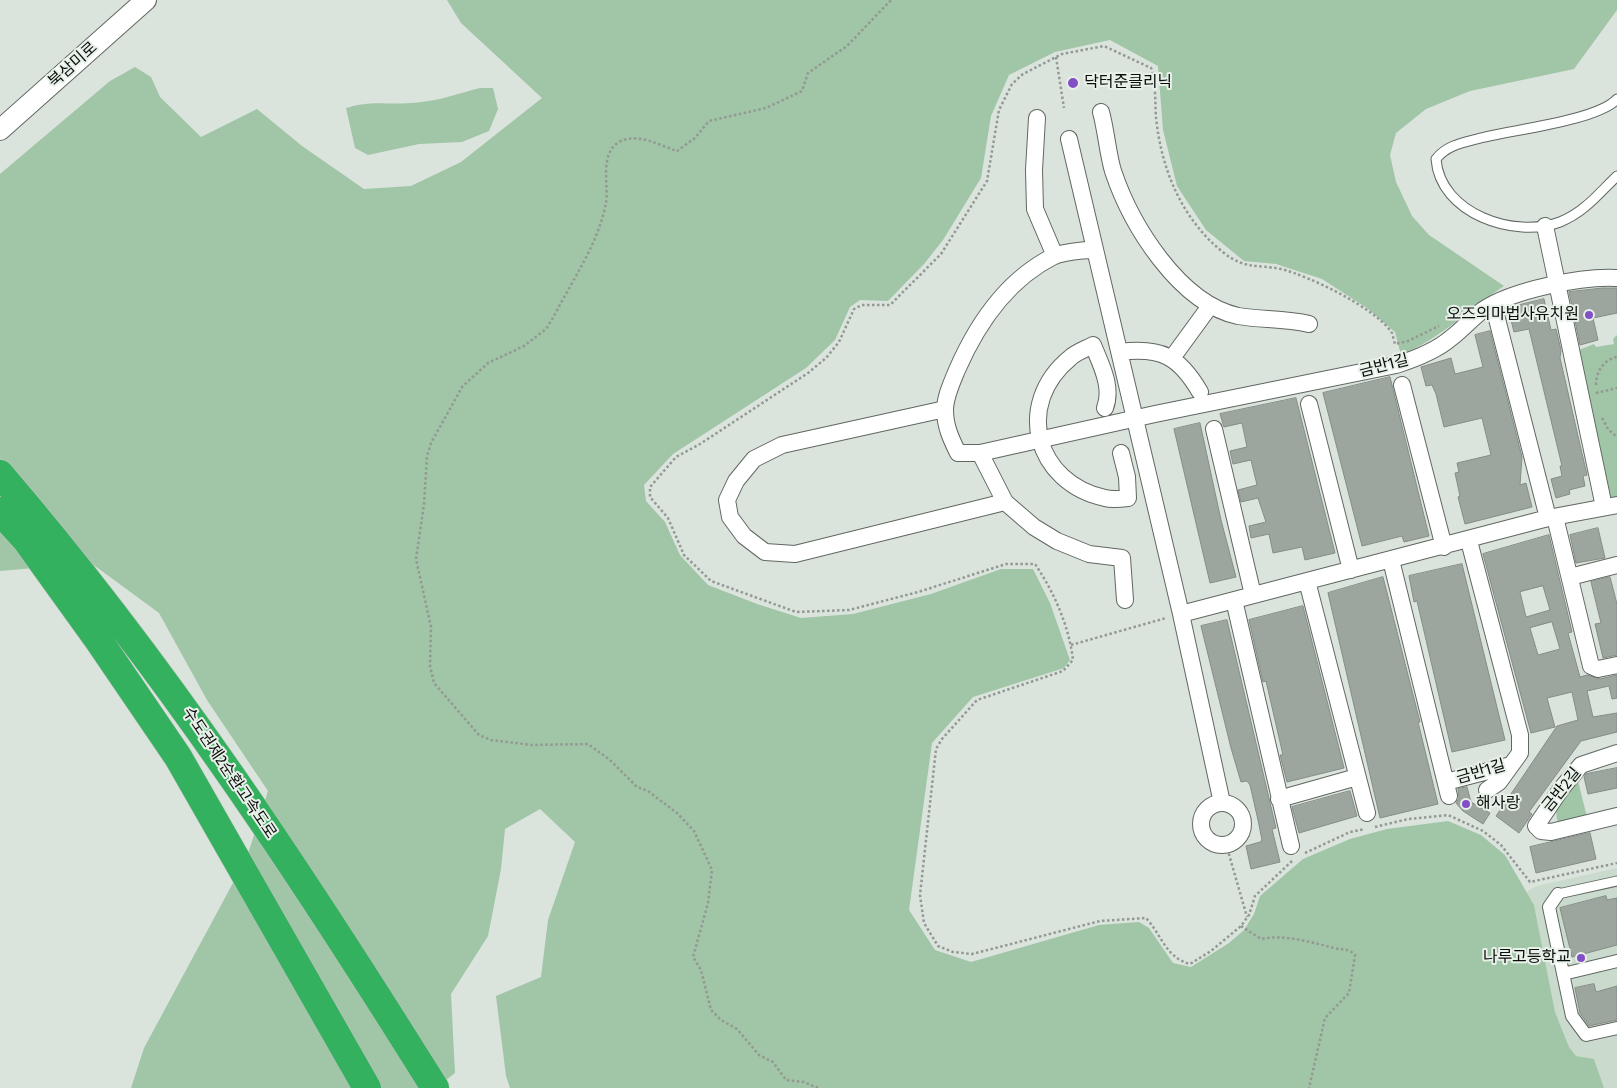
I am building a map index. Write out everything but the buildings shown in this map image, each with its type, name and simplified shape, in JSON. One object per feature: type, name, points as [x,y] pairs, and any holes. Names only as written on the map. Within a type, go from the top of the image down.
[{"type":"highway","name":"수도권제2순환고속도로","points":[[0,474],[57,540],[187,710],[333,924],[435,1088]]},
{"type":"highway","name":"수도권제2순환고속도로","points":[[0,511],[27,541],[99,640],[178,757],[367,1088]]},
{"type":"street","name":"북삼미로","points":[[0,130],[146,0]]},
{"type":"street","points":[[1101,112],[1112,169],[1123,198],[1158,256],[1176,278],[1210,306],[1238,316],[1287,318],[1309,324]]},
{"type":"street","points":[[1037,118],[1034,170],[1035,209],[1055,256]]},
{"type":"street","points":[[1069,138],[1181,614],[1222,803]]},
{"type":"street","points":[[1181,614],[1469,541],[1551,517],[1611,506],[1557,285],[1545,226]]},
{"type":"street","points":[[1005,502],[795,554],[765,552],[744,536],[730,517],[727,500],[736,481],[754,459],[782,445],[945,409],[951,385],[966,349],[986,316],[1015,283],[1055,256],[1095,249]]},
{"type":"street","name":"금반1길","points":[[945,409],[948,434],[958,453],[980,453],[1410,361],[1450,340],[1483,310],[1510,296],[1594,278],[1617,278]]},
{"type":"street","points":[[1172,358],[1210,306]]},
{"type":"street","points":[[1497,319],[1551,517],[1570,577],[1591,666],[1598,669],[1617,665]]},
{"type":"street","points":[[1105,408],[1109,397],[1105,376],[1093,345],[1070,357],[1052,376],[1042,396],[1037,417],[1038,440],[1050,463],[1066,479],[1085,492],[1107,499],[1128,498],[1121,453]]},
{"type":"street","points":[[1120,352],[1141,350],[1172,358],[1187,371],[1200,392]]},
{"type":"street","name":"금반1길","points":[[1402,385],[1444,547]]},
{"type":"street","points":[[1309,404],[1352,570]]},
{"type":"street","points":[[1214,429],[1253,595]]},
{"type":"street","points":[[980,453],[1005,502],[1034,527],[1057,541],[1089,554],[1122,558],[1125,600]]},
{"type":"street","name":"금반1길","points":[[1391,560],[1448,789],[1511,765],[1520,753],[1520,735],[1469,541]]},
{"type":"street","points":[[1570,577],[1617,565]]},
{"type":"street","points":[[1307,582],[1367,813]]},
{"type":"street","points":[[1234,600],[1291,846]]},
{"type":"street","name":"금반2길","points":[[1617,754],[1582,765],[1561,789],[1536,826],[1541,831],[1551,832],[1617,816]]},
{"type":"street","points":[[1487,790],[1499,782],[1511,765]]},
{"type":"street","points":[[1279,799],[1357,777]]},
{"type":"street","points":[[1222,803],[1235,808],[1242,820],[1241,834],[1226,844],[1211,841],[1206,837],[1201,824],[1205,812],[1210,807],[1222,803]]},
{"type":"street","points":[[1558,894],[1549,907],[1572,1016],[1586,1035],[1617,1028]]},
{"type":"street","points":[[1563,974],[1617,961]]},
{"type":"lane","points":[[1617,100],[1601,110],[1581,117],[1504,131],[1454,145],[1442,152],[1436,159],[1437,170],[1444,184],[1457,200],[1478,216],[1500,224],[1545,226],[1577,214],[1591,203],[1617,176]]},
{"type":"lane","points":[[1558,894],[1617,881]]},
{"type":"path","points":[[818,1088],[804,1082],[786,1080],[772,1062],[759,1055],[737,1029],[721,1020],[711,1010],[701,970],[693,957],[708,903],[712,870],[694,830],[678,813],[648,791],[637,787],[610,760],[588,744],[532,745],[491,740],[479,735],[434,683],[429,652],[430,627],[416,559],[417,544],[424,504],[427,456],[431,443],[462,387],[479,369],[524,346],[546,328],[553,318],[596,238],[606,202],[606,169],[610,151],[618,143],[631,138],[639,138],[677,151],[695,138],[709,121],[766,108],[802,91],[808,73],[847,46],[891,0]]},
{"type":"path","points":[[1056,57],[1064,108]]},
{"type":"path","points":[[1599,401],[1595,383],[1600,370],[1606,362],[1617,358]]},
{"type":"path","points":[[1597,392],[1617,388]]},
{"type":"path","points":[[1601,410],[1605,425],[1617,437]]},
{"type":"path","points":[[1071,645],[1181,614]]},
{"type":"path","points":[[1226,844],[1248,917]]},
{"type":"path","points":[[1242,926],[1261,939],[1277,937],[1311,941],[1338,949],[1348,949],[1355,955],[1349,993],[1328,1013],[1323,1023],[1309,1088]]},
{"type":"shaded area","name":"나루고등학교","points":[[1617,868],[1617,1088],[1604,1088],[1594,1059],[1576,1056],[1569,1047],[1555,1012],[1534,905],[1526,892],[1537,886]]},
{"type":"green space","points":[[447,0],[1617,0],[1617,10],[1574,69],[1470,91],[1426,109],[1396,133],[1390,155],[1396,182],[1412,216],[1429,235],[1504,286],[1442,332],[1401,355],[1395,332],[1367,308],[1322,279],[1276,264],[1244,261],[1206,230],[1177,186],[1163,130],[1158,66],[1110,40],[1055,52],[1009,75],[991,116],[981,178],[943,240],[924,264],[888,301],[860,300],[850,307],[835,340],[806,368],[673,454],[644,485],[646,501],[665,522],[680,555],[708,585],[757,604],[801,618],[853,614],[931,594],[1001,569],[1033,569],[1050,603],[1070,660],[1064,668],[973,697],[932,743],[909,910],[935,950],[971,962],[1099,925],[1139,922],[1149,928],[1173,963],[1191,967],[1229,943],[1244,930],[1254,914],[1260,896],[1303,859],[1350,839],[1387,829],[1448,821],[1481,835],[1505,855],[1534,905],[1555,1012],[1569,1047],[1576,1056],[1594,1059],[1604,1088],[510,1088],[506,1076],[496,996],[541,977],[548,920],[575,842],[540,809],[505,829],[501,869],[488,936],[451,994],[455,1073],[436,1088],[131,1088],[144,1048],[247,857],[268,791],[207,700],[159,613],[91,563],[0,571],[0,174],[110,81],[135,67],[151,77],[160,97],[201,137],[257,109],[302,146],[364,189],[411,186],[461,162],[542,98],[461,23]]},
{"type":"green space","points":[[480,88],[493,88],[498,109],[489,131],[462,142],[419,144],[368,155],[355,148],[346,108],[371,103],[429,101]]},
{"type":"green space","points":[[1617,335],[1617,498],[1610,499],[1574,352],[1594,344],[1596,347],[1614,344],[1613,339]]},
{"type":"green space","points":[[1578,781],[1587,817],[1561,824],[1557,820],[1556,810]]},
{"type":"place","name":"닥터준클리닉","points":[[1073,83]]},
{"type":"place","name":"오즈의마법사유치원","points":[[1589,315]]},
{"type":"place","name":"해사랑","points":[[1466,804]]},
{"type":"place","name":"나루고등학교","points":[[1581,958]]}]
